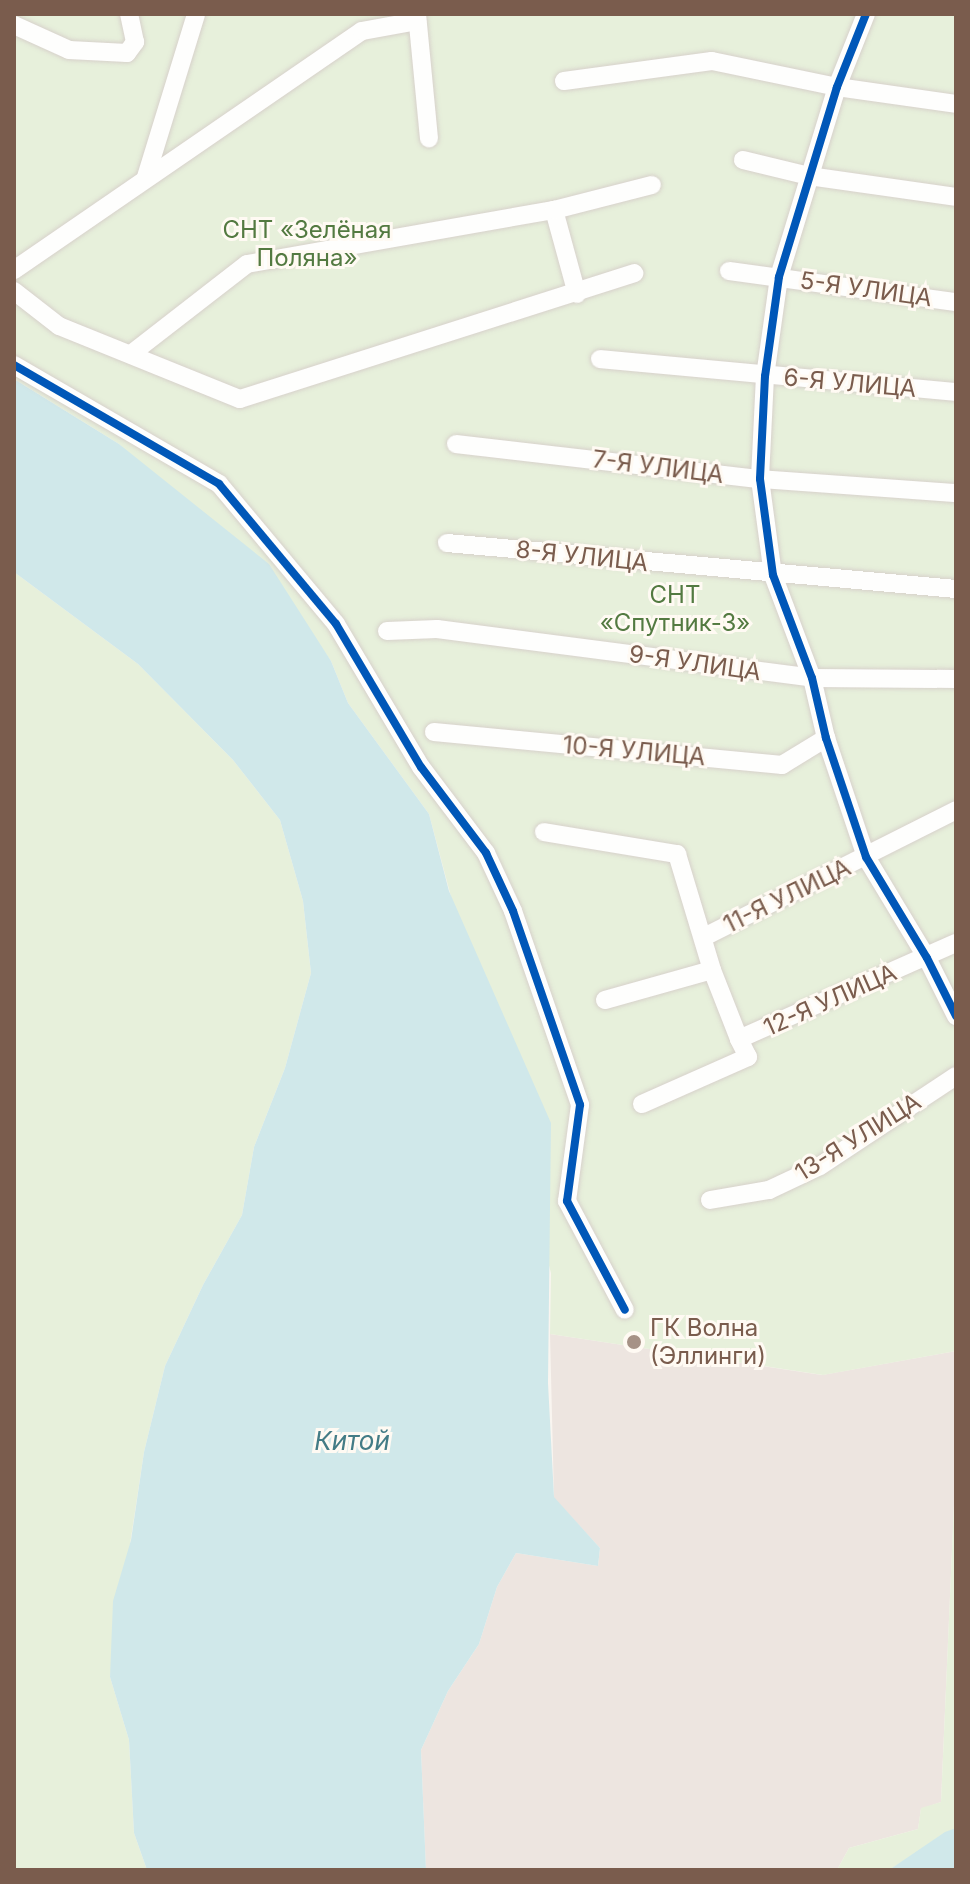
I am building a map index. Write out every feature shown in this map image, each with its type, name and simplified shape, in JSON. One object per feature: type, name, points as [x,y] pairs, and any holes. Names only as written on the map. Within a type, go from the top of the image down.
[{"type":"street","points":[[14,25],[69,50],[127,53],[135,42],[129,14]]},
{"type":"street","points":[[146,177],[196,14]]},
{"type":"street","points":[[866,14],[837,87],[779,277],[765,376],[760,479],[773,575],[812,678],[826,738],[866,857],[927,958],[956,1016]]},
{"type":"street","points":[[14,270],[362,31],[417,17],[429,138]]},
{"type":"street","points":[[564,81],[712,61],[837,87],[956,104]]},
{"type":"street","points":[[743,160],[809,176],[956,197]]},
{"type":"street","points":[[131,354],[247,264],[554,210],[652,185]]},
{"type":"street","points":[[554,210],[577,294]]},
{"type":"street","name":"5-Я УЛИЦА","points":[[729,271],[956,302]]},
{"type":"street","points":[[14,291],[59,326],[240,399],[577,294],[634,273]]},
{"type":"street","name":"6-Я УЛИЦА","points":[[600,359],[956,392]]},
{"type":"street","points":[[14,365],[219,484],[336,624],[421,767],[486,853],[513,911],[580,1105],[567,1201],[625,1310]]},
{"type":"street","name":"7-Я УЛИЦА","points":[[456,444],[760,479],[956,493]]},
{"type":"street","name":"8-Я УЛИЦА","points":[[447,543],[773,575],[956,589]]},
{"type":"street","name":"9-Я УЛИЦА","points":[[387,631],[437,629],[812,678],[956,679]]},
{"type":"street","name":"10-Я УЛИЦА","points":[[434,732],[782,765],[826,738]]},
{"type":"street","name":"11-Я УЛИЦА","points":[[739,1039],[712,970],[704,937],[956,810]]},
{"type":"street","points":[[544,832],[677,854],[704,937]]},
{"type":"street","name":"12-Я УЛИЦА","points":[[642,1104],[748,1057],[739,1039],[956,943]]},
{"type":"street","points":[[605,1000],[712,970]]},
{"type":"street","name":"13-Я УЛИЦА","points":[[710,1200],[769,1190],[820,1166],[956,1076]]},
{"type":"shaded area","points":[[550,1334],[822,1375],[956,1351],[956,1459],[941,1802],[921,1809],[918,1829],[849,1848],[837,1870],[426,1870],[421,1750],[448,1691],[479,1644],[497,1587],[516,1553],[598,1566],[600,1548],[554,1498]]},
{"type":"green space","name":"СНТ «Спутник-3»","points":[[14,14],[956,14],[956,1351],[823,1375],[550,1334],[551,1273],[429,814],[348,703],[331,661],[300,617],[119,444],[14,379]]},
{"type":"green space","points":[[14,572],[138,664],[233,760],[280,820],[303,901],[311,973],[285,1068],[254,1147],[242,1215],[203,1285],[165,1366],[144,1452],[110,1677],[129,1740],[134,1833],[147,1870],[14,1870]]},
{"type":"green space","points":[[956,1459],[956,1828],[889,1870],[837,1870],[849,1848],[918,1829],[921,1808],[941,1802]]},
{"type":"water","name":"Китой","points":[[14,379],[119,444],[269,564],[331,661],[348,703],[429,814],[449,891],[551,1123],[548,1383],[554,1497],[600,1548],[598,1566],[516,1553],[497,1587],[479,1644],[448,1691],[421,1750],[426,1870],[147,1870],[134,1833],[129,1740],[110,1677],[113,1601],[131,1540],[144,1452],[165,1366],[203,1285],[242,1215],[254,1147],[285,1068],[311,973],[303,901],[280,820],[233,760],[138,664],[14,572]]},
{"type":"water","points":[[956,1828],[956,1870],[889,1870],[945,1832]]},
{"type":"cycle path","points":[[866,14],[837,87],[779,277],[765,376],[760,479],[773,575],[812,678],[826,738],[866,857],[927,958],[956,1016]]},
{"type":"cycle path","points":[[14,365],[219,484],[336,624],[421,767],[486,853],[513,911],[580,1105],[567,1201],[625,1310]]},
{"type":"place","name":"ГК Волна (Эллинги)","points":[[634,1342]]},
{"type":"park label","name":"СНТ «Зелёная Поляна»","points":[[307,244]]}]
